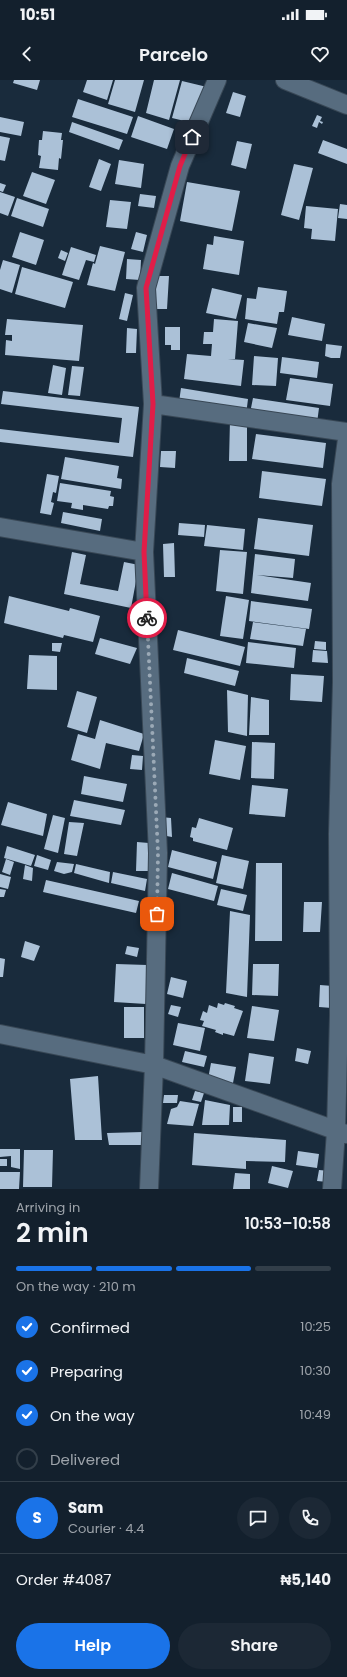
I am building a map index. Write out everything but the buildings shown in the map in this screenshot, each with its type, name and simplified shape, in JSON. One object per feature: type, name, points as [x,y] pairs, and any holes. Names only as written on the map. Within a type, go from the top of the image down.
[{"type":"street","points":[[149,1189],[154,1065],[158,853],[144,552],[153,404],[146,288],[180,166],[217,80]]},
{"type":"street","points":[[285,80],[322,87],[347,105]]},
{"type":"street","points":[[153,404],[347,432]]},
{"type":"street","points":[[332,1189],[342,1132],[339,1015],[338,834],[342,682],[344,484],[347,439]]},
{"type":"street","points":[[0,527],[144,552]]},
{"type":"street","points":[[0,1034],[154,1065],[342,1132]]},
{"type":"way so far","points":[[147,618],[158,853],[157,914]]},
{"type":"route","points":[[147,618],[144,552],[153,404],[146,288],[180,166],[192,137]]}]
